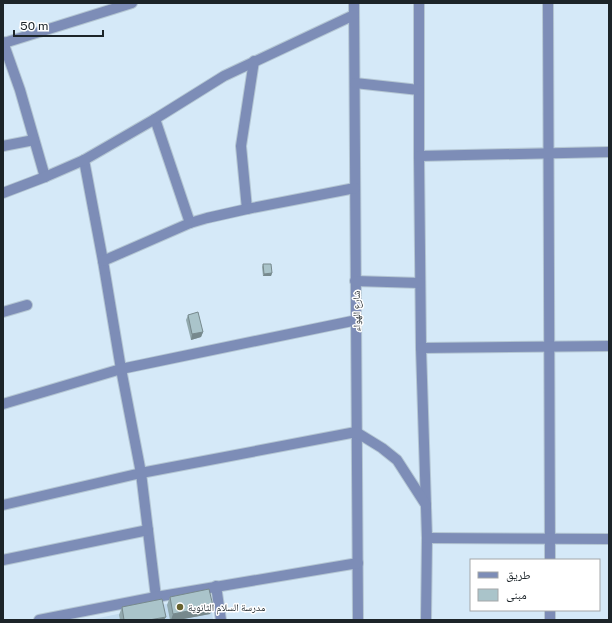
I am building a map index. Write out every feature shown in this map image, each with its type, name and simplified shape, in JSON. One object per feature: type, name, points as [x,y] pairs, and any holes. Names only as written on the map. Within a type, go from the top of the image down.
[{"type":"street","points":[[45,177],[20,90],[4,48],[132,3]]},
{"type":"street","name":"شارع الهواء","points":[[354,3],[358,620]]},
{"type":"street","points":[[419,3],[418,156],[421,348],[427,538],[426,620]]},
{"type":"street","points":[[548,3],[550,559]]},
{"type":"street","points":[[3,193],[84,160],[155,119],[224,76],[354,15]]},
{"type":"street","points":[[247,209],[241,146],[254,61]]},
{"type":"street","points":[[355,83],[419,90]]},
{"type":"street","points":[[155,119],[190,223]]},
{"type":"street","points":[[3,146],[34,140]]},
{"type":"street","points":[[418,156],[609,152]]},
{"type":"street","points":[[84,160],[141,473],[156,597]]},
{"type":"street","points":[[103,261],[190,223],[247,209],[355,188]]},
{"type":"street","points":[[356,281],[420,283]]},
{"type":"street","points":[[3,312],[27,305]]},
{"type":"street","points":[[3,404],[121,369],[357,320]]},
{"type":"street","points":[[421,348],[609,346]]},
{"type":"street","points":[[3,505],[141,473],[356,432],[382,448],[397,460],[426,506]]},
{"type":"street","points":[[3,560],[148,530]]},
{"type":"street","points":[[427,538],[550,540],[609,539]]},
{"type":"street","points":[[38,620],[216,586],[358,563]]},
{"type":"street","points":[[216,586],[220,620]]},
{"type":"shaded area","name":"مدرسة السلام الثانوية","points":[[210,595],[213,620],[89,620]]},
{"type":"building","points":[[263,264],[271,264],[272,273],[264,274]]},
{"type":"building","points":[[198,312],[203,332],[192,334],[188,315]]},
{"type":"building","points":[[209,589],[213,606],[173,614],[170,597]]},
{"type":"building","points":[[162,599],[166,617],[149,620],[124,620],[122,607]]},
{"type":"place","name":"مدرسة السلام الثانوية","points":[[180,607]]}]
